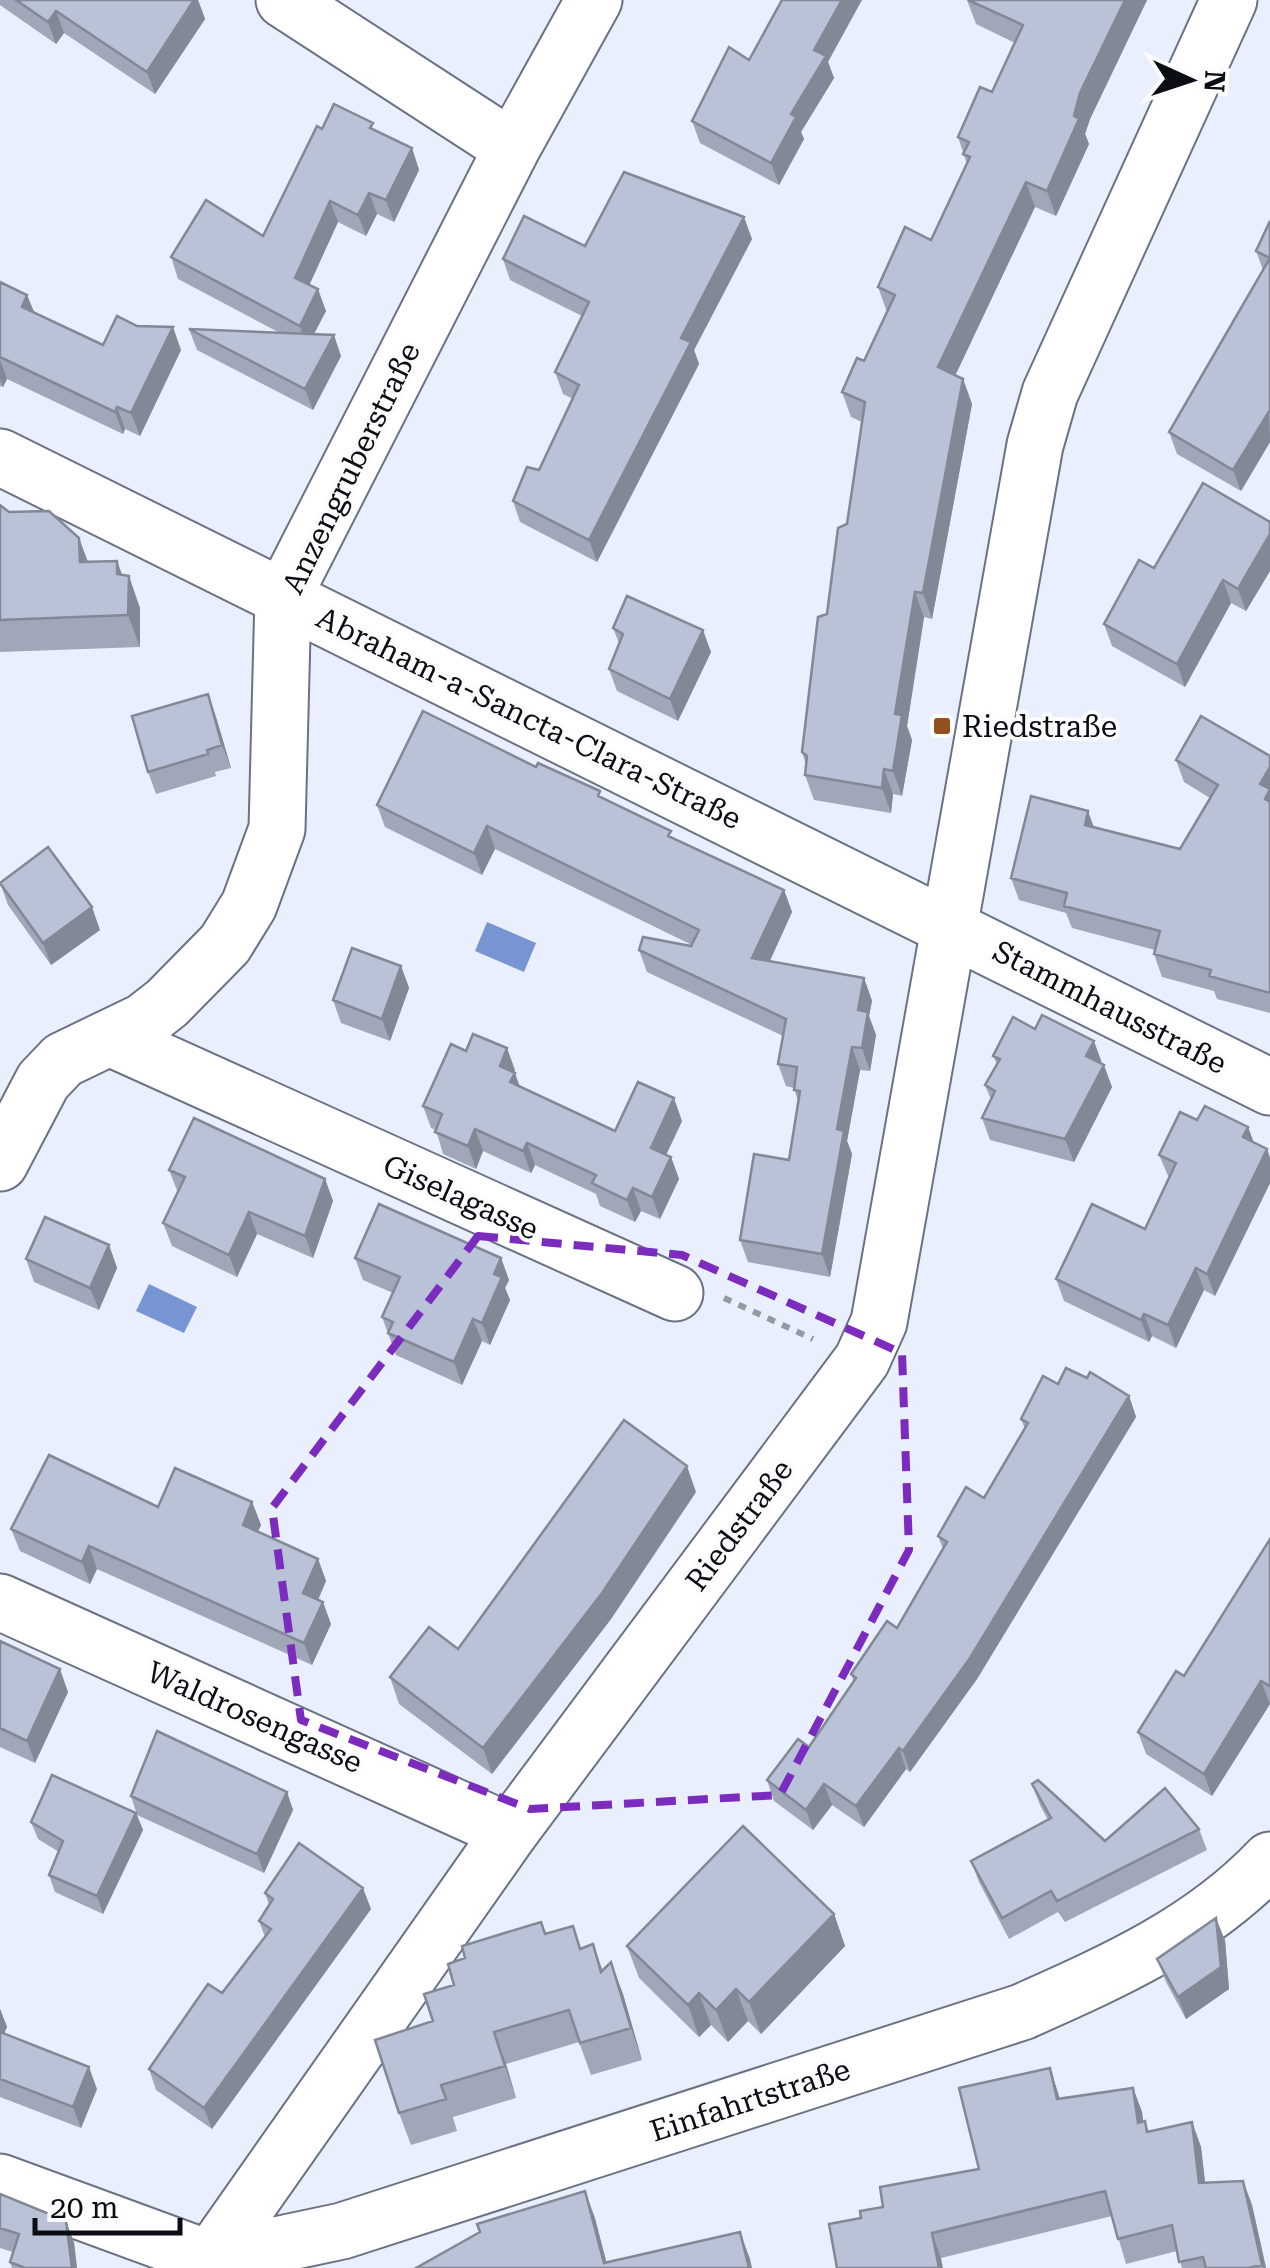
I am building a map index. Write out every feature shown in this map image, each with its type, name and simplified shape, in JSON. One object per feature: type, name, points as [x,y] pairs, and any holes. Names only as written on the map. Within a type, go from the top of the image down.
[{"type":"street","points":[[284,0],[512,148]]},
{"type":"street","name":"Anzengruberstraße","points":[[0,1163],[42,1081],[63,1060],[144,1020],[198,975],[225,944],[266,867],[277,829],[283,597],[512,148],[594,0]]},
{"type":"street","name":"Riedstraße","points":[[203,2264],[510,1832],[862,1360],[879,1322],[1035,445],[1050,393],[1229,0]]},
{"type":"street","name":"Abraham-a-Sancta-Clara-Straße","points":[[0,458],[950,926]]},
{"type":"street","name":"Stammhausstraße","points":[[950,926],[1270,1087]]},
{"type":"street","name":"Giselagasse","points":[[110,1038],[675,1293]]},
{"type":"street","name":"Waldrosengasse","points":[[0,1602],[510,1832]]},
{"type":"street","name":"Einfahrtstraße","points":[[203,2264],[342,2230],[1022,2012],[1128,1965],[1210,1915],[1270,1860]]},
{"type":"street","points":[[0,2182],[203,2264]]},
{"type":"path","points":[[675,1293],[706,1290],[814,1340]]},
{"type":"highlighted area","points":[[478,1236],[682,1255],[902,1353],[909,1550],[780,1795],[530,1809],[301,1720],[272,1508]]},
{"type":"water","points":[[487,922],[536,943],[524,972],[475,951]]},
{"type":"water","points":[[149,1284],[197,1307],[184,1333],[136,1311]]},
{"type":"building","points":[[16,0],[194,0],[147,72],[56,11],[48,22]]},
{"type":"building","points":[[782,0],[842,0],[814,50],[826,56],[791,114],[796,117],[771,163],[692,121],[729,47],[749,60]]},
{"type":"building","points":[[968,0],[1125,0],[1080,93],[1074,116],[1079,119],[1047,191],[1026,182],[938,367],[963,379],[923,593],[915,592],[895,714],[902,715],[893,771],[884,769],[882,788],[805,775],[807,756],[802,752],[818,617],[827,614],[838,528],[847,524],[865,402],[842,392],[857,358],[864,361],[895,295],[878,287],[905,227],[931,240],[970,157],[963,154],[969,142],[958,137],[980,87],[992,92],[1023,25]]},
{"type":"building","points":[[334,104],[373,123],[370,128],[412,148],[386,200],[369,193],[358,215],[330,201],[295,278],[318,289],[300,326],[171,257],[206,200],[263,236],[317,126],[322,129]]},
{"type":"building","points":[[624,172],[744,217],[681,338],[691,342],[589,540],[513,501],[527,467],[539,470],[579,385],[555,372],[589,302],[503,259],[524,216],[585,246]]},
{"type":"building","points":[[1270,221],[1270,258],[1256,251]]},
{"type":"building","points":[[1270,258],[1270,410],[1233,470],[1169,432]]},
{"type":"building","points":[[0,282],[27,295],[22,307],[103,345],[117,316],[137,326],[173,327],[131,413],[117,407],[115,412],[0,357]]},
{"type":"building","points":[[189,329],[334,335],[305,389]]},
{"type":"building","points":[[1203,483],[1270,522],[1270,534],[1238,589],[1223,580],[1177,664],[1104,624],[1139,560],[1154,568]]},
{"type":"building","points":[[0,505],[9,512],[49,511],[79,538],[80,562],[117,561],[117,574],[129,576],[128,615],[0,620]]},
{"type":"building","points":[[627,596],[703,630],[670,699],[609,669],[623,634],[613,628]]},
{"type":"building","points":[[208,694],[222,745],[207,750],[208,754],[148,772],[132,716]]},
{"type":"building","points":[[423,711],[536,767],[538,763],[600,791],[598,796],[671,831],[668,836],[784,890],[752,958],[864,978],[858,1010],[868,1012],[862,1048],[852,1047],[837,1129],[844,1131],[822,1254],[740,1240],[754,1154],[789,1160],[800,1091],[794,1090],[797,1067],[778,1064],[786,1019],[639,950],[643,937],[691,946],[699,930],[487,826],[474,853],[377,805]]},
{"type":"building","points":[[1201,716],[1270,756],[1270,767],[1260,784],[1270,789],[1265,799],[1270,802],[1270,993],[1209,976],[1211,970],[1154,954],[1160,931],[1064,906],[1067,893],[1011,878],[1031,796],[1088,811],[1085,825],[1180,849],[1218,785],[1176,760]]},
{"type":"building","points":[[48,847],[92,907],[43,943],[0,883]]},
{"type":"building","points":[[352,948],[401,966],[382,1019],[333,1000]]},
{"type":"building","points":[[1042,1015],[1094,1041],[1086,1056],[1104,1065],[1065,1139],[982,1118],[995,1091],[985,1085],[1000,1059],[993,1056],[1013,1017],[1035,1029]]},
{"type":"building","points":[[473,1034],[507,1048],[500,1066],[515,1073],[510,1082],[615,1131],[638,1082],[674,1098],[651,1148],[671,1157],[652,1197],[633,1188],[627,1200],[592,1183],[596,1175],[527,1143],[523,1151],[475,1129],[468,1146],[435,1132],[442,1114],[423,1106],[451,1044],[466,1051]]},
{"type":"building","points":[[1205,1106],[1248,1127],[1243,1137],[1267,1149],[1207,1274],[1196,1268],[1168,1325],[1144,1314],[1141,1320],[1056,1279],[1092,1204],[1145,1229],[1176,1163],[1159,1155],[1180,1112],[1197,1120]]},
{"type":"building","points":[[194,1118],[325,1179],[305,1236],[249,1212],[229,1255],[163,1223],[185,1177],[169,1170]]},
{"type":"building","points":[[379,1204],[501,1258],[494,1274],[502,1277],[482,1323],[473,1319],[454,1362],[388,1333],[393,1322],[382,1317],[400,1277],[355,1258]]},
{"type":"building","points":[[45,1217],[109,1245],[90,1288],[26,1259]]},
{"type":"building","points":[[1066,1368],[1087,1378],[1090,1372],[1129,1396],[970,1658],[903,1751],[899,1748],[856,1806],[824,1784],[806,1810],[767,1780],[798,1739],[809,1747],[856,1678],[851,1674],[887,1621],[897,1628],[947,1542],[938,1536],[966,1487],[984,1498],[1028,1423],[1021,1419],[1043,1376],[1058,1384]]},
{"type":"building","points":[[624,1420],[687,1466],[602,1593],[483,1748],[390,1677],[429,1627],[458,1649]]},
{"type":"building","points":[[49,1455],[158,1507],[175,1468],[252,1502],[243,1525],[318,1559],[303,1593],[323,1602],[304,1643],[89,1546],[82,1562],[11,1529]]},
{"type":"building","points":[[1270,1539],[1270,1686],[1261,1681],[1204,1774],[1138,1732],[1176,1671],[1184,1676]]},
{"type":"building","points":[[0,1641],[60,1669],[27,1741],[0,1728]]},
{"type":"building","points":[[157,1731],[287,1792],[257,1854],[131,1796]]},
{"type":"building","points":[[52,1775],[136,1813],[97,1896],[49,1875],[63,1841],[31,1822]]},
{"type":"building","points":[[1038,1780],[1105,1841],[1165,1788],[1199,1829],[1057,1901],[1051,1891],[1002,1918],[971,1861],[1051,1818],[1032,1784]]},
{"type":"building","points":[[743,1826],[834,1914],[749,2002],[736,1989],[716,2010],[699,1993],[688,2005],[627,1946]]},
{"type":"building","points":[[299,1843],[363,1888],[204,2108],[149,2069],[208,1984],[222,1993],[271,1929],[259,1921],[273,1899],[265,1893]]},
{"type":"building","points":[[1216,1918],[1221,1967],[1178,1997],[1157,1959]]},
{"type":"building","points":[[541,1922],[545,1934],[573,1926],[580,1949],[593,1944],[601,1972],[611,1962],[631,2028],[580,2043],[569,2010],[494,2032],[505,2066],[441,2085],[446,2099],[399,2113],[375,2040],[433,2021],[424,1994],[454,1985],[448,1964],[465,1958],[462,1946]]},
{"type":"building","points":[[0,2032],[89,2067],[73,2107],[0,2079]]},
{"type":"building","points":[[1050,2068],[1057,2099],[1133,2088],[1138,2123],[1145,2121],[1147,2132],[1192,2122],[1199,2183],[1243,2181],[1262,2265],[1206,2268],[1203,2257],[1179,2262],[1172,2225],[1118,2239],[1105,2191],[932,2233],[939,2268],[837,2268],[829,2224],[861,2218],[860,2211],[883,2207],[880,2187],[979,2169],[959,2088]]},
{"type":"building","points":[[585,2191],[604,2263],[740,2232],[749,2268],[416,2268],[480,2232],[477,2224]]},
{"type":"building","points":[[0,2194],[66,2221],[72,2268],[25,2268],[10,2262],[19,2234],[0,2228]]},
{"type":"place","name":"Riedstraße","points":[[942,726]]}]
